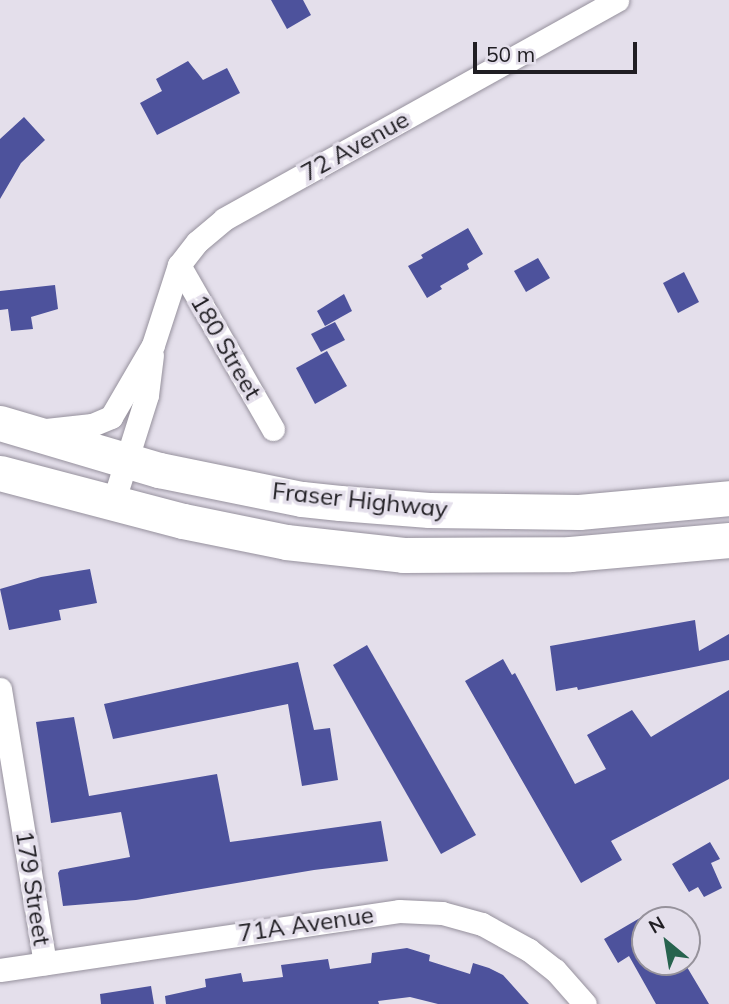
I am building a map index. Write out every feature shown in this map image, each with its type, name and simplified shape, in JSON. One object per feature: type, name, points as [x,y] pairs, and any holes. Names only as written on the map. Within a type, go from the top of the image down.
[{"type":"main road","name":"Fraser Highway","points":[[15,427],[159,470],[302,499],[429,510],[579,512],[729,498]]},
{"type":"main road","name":"Fraser Highway","points":[[0,472],[113,503],[286,542],[403,555],[570,554],[729,540]]},
{"type":"street","name":"72 Avenue","points":[[113,503],[147,395],[153,345],[178,265],[197,242],[224,219],[617,0]]},
{"type":"street","name":"180 Street","points":[[178,265],[273,429]]},
{"type":"street","name":"72 Avenue","points":[[15,427],[92,425],[111,417],[153,345]]},
{"type":"street","name":"179 Street","points":[[0,689],[45,963]]},
{"type":"street","name":"71A Avenue","points":[[0,970],[399,911],[442,913],[482,924],[529,950],[555,970],[585,1004]]},
{"type":"building","points":[[271,0],[303,0],[311,15],[287,29]]},
{"type":"building","points":[[188,61],[203,80],[227,68],[240,93],[157,135],[140,103],[162,91],[156,79]]},
{"type":"building","points":[[24,117],[45,140],[21,163],[0,199],[0,139]]},
{"type":"building","points":[[468,228],[483,254],[467,264],[469,269],[440,286],[442,289],[427,298],[408,266],[423,258],[421,255]]},
{"type":"building","points":[[538,258],[550,278],[526,292],[514,271]]},
{"type":"building","points":[[684,272],[699,302],[678,313],[663,283]]},
{"type":"building","points":[[55,285],[58,309],[31,317],[33,329],[11,331],[8,309],[0,310],[0,291]]},
{"type":"building","points":[[344,294],[352,311],[325,326],[317,311]]},
{"type":"building","points":[[335,322],[345,340],[321,352],[311,334]]},
{"type":"building","points":[[327,351],[347,386],[315,404],[296,368]]},
{"type":"building","points":[[90,569],[97,603],[59,610],[61,620],[9,630],[0,589],[41,577]]},
{"type":"building","points":[[695,620],[699,651],[729,634],[729,660],[578,690],[577,687],[556,691],[550,646]]},
{"type":"building","points":[[367,645],[476,835],[441,854],[333,665]]},
{"type":"building","points":[[503,659],[512,675],[515,673],[575,784],[606,769],[587,735],[632,710],[651,737],[729,690],[729,779],[611,841],[622,860],[581,883],[465,681]]},
{"type":"building","points":[[298,662],[314,730],[330,728],[338,780],[302,786],[288,704],[113,739],[104,704]]},
{"type":"building","points":[[74,717],[89,796],[217,774],[230,842],[381,821],[388,861],[314,870],[136,900],[63,906],[58,873],[60,870],[130,857],[121,812],[51,823],[36,722]]},
{"type":"building","points":[[710,842],[720,859],[711,863],[722,888],[704,897],[698,887],[689,892],[672,864]]},
{"type":"building","points":[[631,923],[631,960],[629,956],[618,963],[604,939]]},
{"type":"building","points":[[407,948],[430,955],[429,961],[470,974],[473,963],[489,968],[503,975],[529,1004],[438,1004],[410,997],[378,1001],[379,1004],[166,1004],[165,996],[206,987],[205,979],[241,973],[243,982],[283,977],[281,965],[328,959],[330,969],[371,963],[372,953]]},
{"type":"building","points":[[640,976],[692,976],[709,1004],[656,1004]]},
{"type":"building","points":[[151,986],[154,1004],[101,1004],[100,994]]}]
